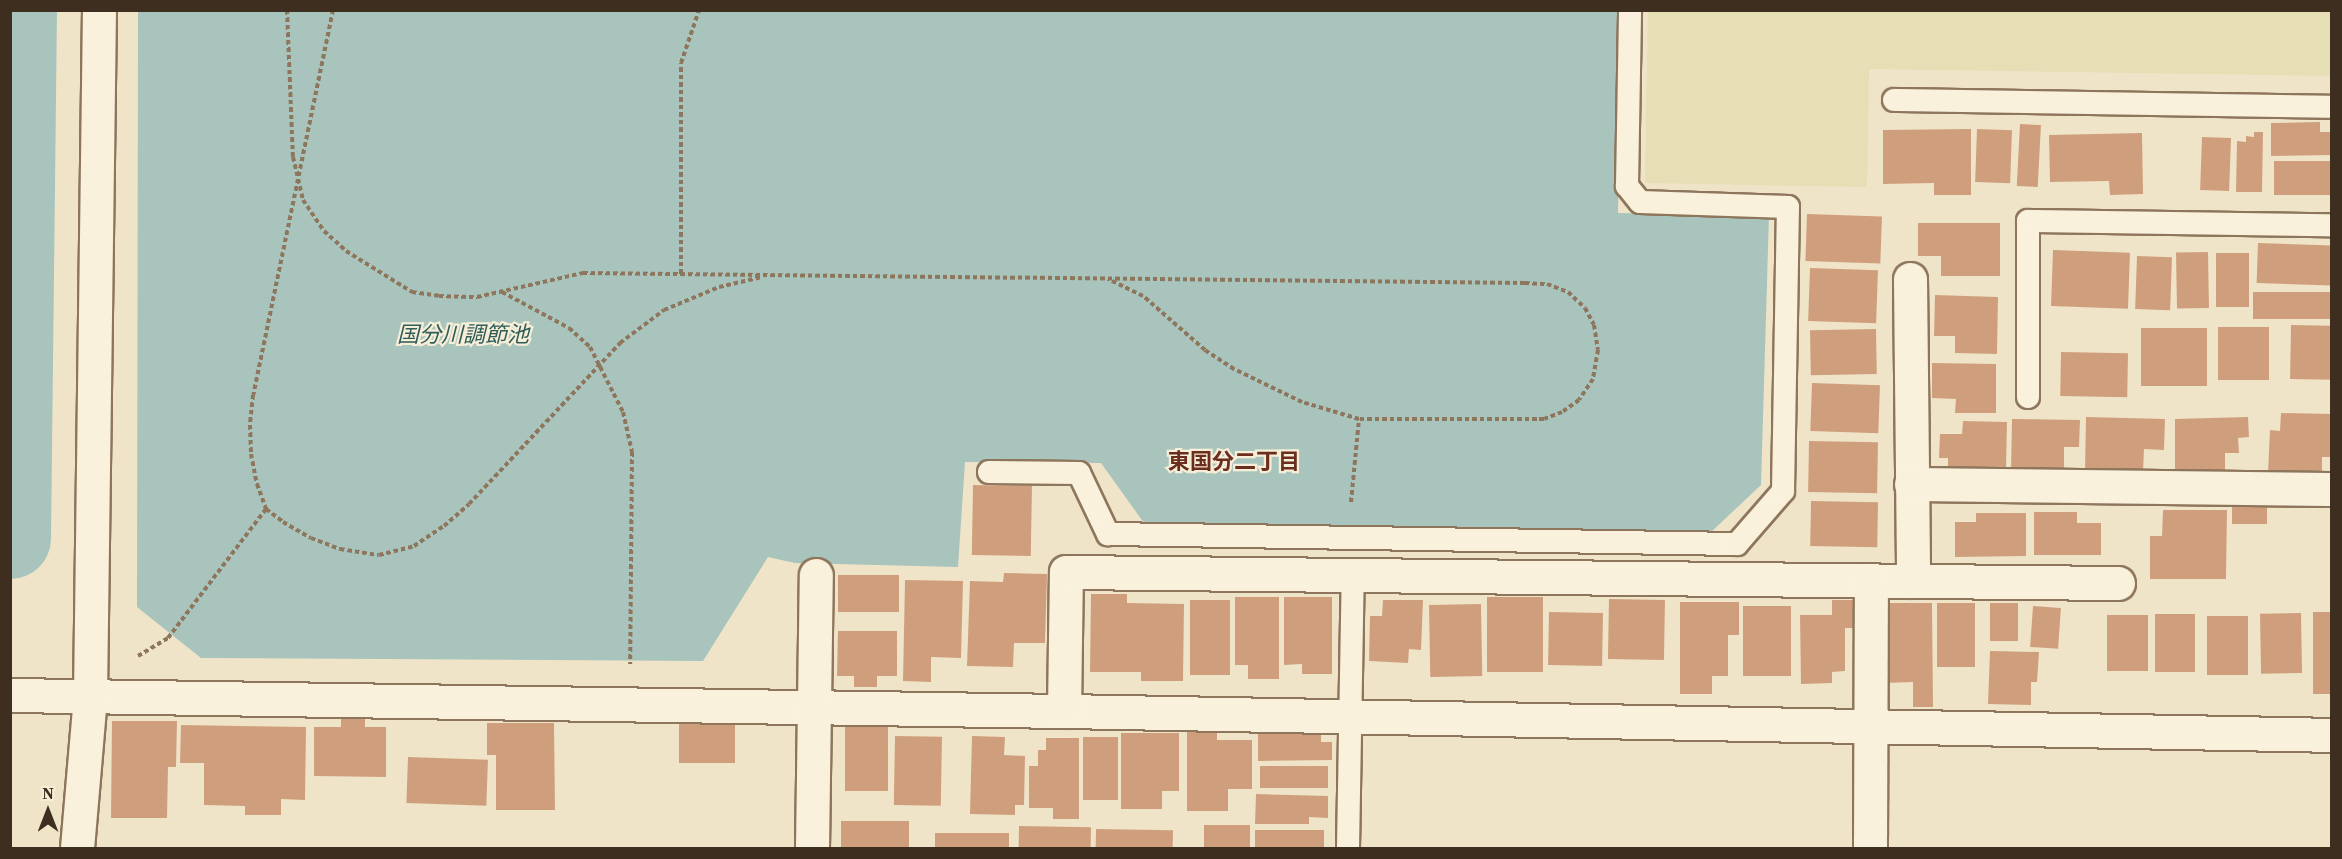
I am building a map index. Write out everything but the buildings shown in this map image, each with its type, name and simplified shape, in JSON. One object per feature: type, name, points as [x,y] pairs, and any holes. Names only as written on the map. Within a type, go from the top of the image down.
[{"type":"street","points":[[77,849],[77,696],[99,10]]},
{"type":"street","points":[[1910,279],[1912,581]]},
{"type":"street","points":[[1911,484],[2331,489]]},
{"type":"street","points":[[1064,711],[1066,572],[2118,583]]},
{"type":"street","points":[[812,849],[812,709],[816,575]]},
{"type":"street","points":[[1870,849],[1871,580]]},
{"type":"street","points":[[10,695],[812,709],[1064,711],[2331,735]]},
{"type":"lane","points":[[989,472],[1080,473],[1108,534],[1737,544],[1783,491],[1788,207],[1640,202],[1627,186],[1630,10]]},
{"type":"lane","points":[[1894,100],[2331,107]]},
{"type":"lane","points":[[2028,397],[2028,221],[2331,225]]},
{"type":"lane","points":[[1348,849],[1353,575]]},
{"type":"path","points":[[287,10],[293,157],[303,200],[324,231],[346,251],[378,273],[412,292],[439,296],[477,297],[583,273],[1547,284],[1568,292],[1586,308],[1594,325],[1598,350],[1593,379],[1579,400],[1562,412],[1544,419],[1359,419],[1302,402],[1234,369],[1205,350],[1143,296],[1108,279]]},
{"type":"path","points":[[333,10],[250,415],[251,454],[257,484],[266,509],[311,538],[340,549],[379,555],[414,546],[444,526],[470,504],[620,343],[664,310],[719,287],[769,276]]},
{"type":"path","points":[[681,274],[681,63],[699,10]]},
{"type":"path","points":[[501,292],[569,328],[590,347],[623,412],[632,452],[630,664]]},
{"type":"path","points":[[1351,479],[1359,419]]},
{"type":"path","points":[[133,658],[168,638],[266,509]]},
{"type":"shaded area","points":[[1648,11],[2331,11],[2331,76],[1869,69],[1867,187],[1645,183]]},
{"type":"water","name":"国分川調節池","points":[[138,11],[1622,11],[1618,213],[1769,216],[1761,485],[1710,533],[1144,523],[1101,463],[965,462],[958,567],[795,563],[768,557],[703,661],[201,658],[137,607]]},
{"type":"waterway","points":[[10,538],[16,10]]},
{"type":"district","name":"東国分二丁目","points":[[1234,462]]}]
